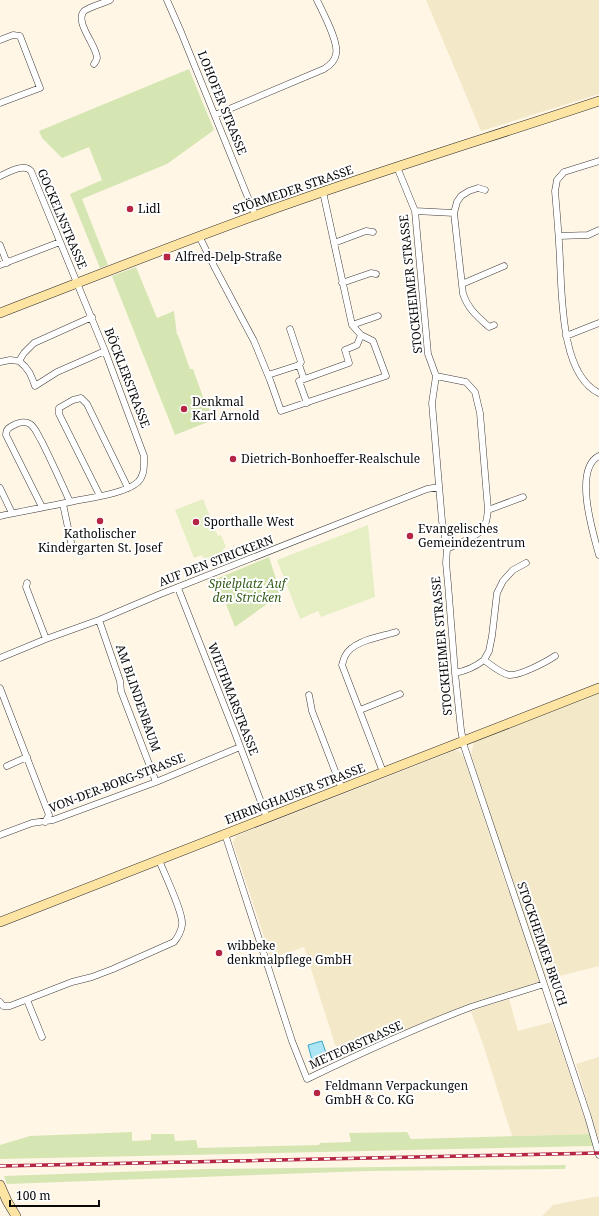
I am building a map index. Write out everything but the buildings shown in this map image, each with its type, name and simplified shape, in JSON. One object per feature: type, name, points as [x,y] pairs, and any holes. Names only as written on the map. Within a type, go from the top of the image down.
[{"type":"main road","name":"STÖRMEDER STRASSE","points":[[0,314],[255,215],[599,101]]},
{"type":"main road","name":"EHRINGHAUSER STRASSE","points":[[0,922],[599,688]]},
{"type":"main road","points":[[0,1185],[4,1203],[16,1216]]},
{"type":"street","points":[[94,64],[97,58],[82,22],[82,16],[84,11],[110,0]]},
{"type":"street","name":"LOHOFER STRASSE","points":[[167,0],[255,215]]},
{"type":"street","points":[[215,115],[329,66],[336,55],[336,46],[317,0]]},
{"type":"street","points":[[0,40],[13,35],[20,36],[40,88],[0,103]]},
{"type":"street","points":[[599,161],[564,172],[558,180],[555,191],[566,336],[575,364],[584,379],[594,391],[599,393]]},
{"type":"street","name":"STOCKHEIMER STRASSE","points":[[397,167],[415,211],[428,354],[436,376],[432,403],[442,521],[447,549],[447,577],[455,673],[463,741]]},
{"type":"street","name":"GOCKELNSTRASSE","points":[[0,176],[17,169],[29,168],[78,283]]},
{"type":"street","points":[[485,190],[478,188],[461,196],[457,202],[454,213],[463,294],[466,304],[489,327],[494,325]]},
{"type":"street","points":[[199,236],[254,341],[281,411],[386,376],[373,341],[361,335],[352,325],[323,192]]},
{"type":"street","points":[[415,211],[454,213]]},
{"type":"street","points":[[559,236],[588,235],[599,230]]},
{"type":"street","points":[[334,243],[366,231],[373,232]]},
{"type":"street","points":[[0,265],[60,242]]},
{"type":"street","points":[[0,245],[7,263]]},
{"type":"street","points":[[462,284],[504,266]]},
{"type":"street","points":[[342,284],[370,273],[376,274]]},
{"type":"street","name":"BÖCKLERSTRASSE","points":[[78,283],[144,456],[143,474],[138,482],[128,488]]},
{"type":"street","points":[[352,325],[378,316]]},
{"type":"street","points":[[19,361],[24,353],[34,343],[92,317]]},
{"type":"street","points":[[566,336],[599,323]]},
{"type":"street","points":[[290,329],[301,362],[299,364],[304,379]]},
{"type":"street","points":[[307,403],[299,381],[349,363],[345,350],[356,345],[361,335]]},
{"type":"street","points":[[0,362],[10,360],[19,361],[26,367],[34,386],[57,372],[105,351]]},
{"type":"street","points":[[268,375],[299,364]]},
{"type":"street","points":[[436,376],[466,382],[475,392],[480,413],[488,510],[487,520],[483,529],[475,536],[447,549]]},
{"type":"street","points":[[0,516],[100,496],[128,488],[93,415],[87,404],[81,398],[65,403],[59,408],[60,414],[100,496]]},
{"type":"street","points":[[42,507],[6,435],[6,431],[9,427],[22,422],[29,423],[33,426],[70,502]]},
{"type":"street","points":[[599,456],[592,462],[588,469],[586,488],[589,515],[599,555]]},
{"type":"street","name":"AUF DEN STRICKERN","points":[[0,658],[383,506],[427,489],[439,487]]},
{"type":"street","points":[[0,488],[12,513]]},
{"type":"street","points":[[488,510],[523,497]]},
{"type":"street","points":[[63,504],[71,542]]},
{"type":"street","points":[[455,673],[478,665],[484,660],[489,651],[492,636],[497,593],[513,570],[526,563]]},
{"type":"street","points":[[27,583],[26,587],[46,639]]},
{"type":"street","name":"WIETHMARSTRASSE","points":[[178,588],[267,818]]},
{"type":"street","name":"AM BLINDENBAUM","points":[[99,620],[120,681],[121,691],[156,782]]},
{"type":"street","points":[[383,772],[342,665],[345,656],[350,649],[361,643],[396,632]]},
{"type":"street","points":[[484,660],[499,671],[509,674],[519,673],[555,656]]},
{"type":"street","points":[[0,688],[49,815],[45,822]]},
{"type":"street","points":[[360,710],[400,694]]},
{"type":"street","points":[[309,695],[312,711],[342,788]]},
{"type":"street","name":"STOCKHEIMER BRUCH","points":[[463,741],[588,1117],[599,1155]]},
{"type":"street","name":"VON-DER-BORG-STRASSE","points":[[0,835],[32,823],[53,820],[156,782],[240,747]]},
{"type":"street","points":[[7,766],[27,757]]},
{"type":"street","name":"METEORSTRASSE","points":[[225,834],[292,1040],[307,1079],[377,1046],[449,1016],[544,984]]},
{"type":"street","points":[[0,1002],[3,1006],[10,1006],[72,982],[92,977],[113,969],[174,942],[180,935],[182,924],[180,913],[159,860]]},
{"type":"street","points":[[27,1000],[42,1037]]},
{"type":"shaded area","points":[[426,0],[599,0],[599,94],[481,131]]},
{"type":"shaded area","points":[[599,693],[599,966],[548,979],[544,976],[471,754],[474,742]]},
{"type":"shaded area","points":[[456,750],[460,752],[464,758],[540,982],[461,1008],[375,1043],[340,1060],[304,947],[271,958],[233,843],[236,836]]},
{"type":"shaded area","points":[[509,999],[518,1031],[552,1022],[590,1134],[512,1136],[471,1011]]},
{"type":"shaded area","points":[[599,1057],[599,1141],[576,1064]]},
{"type":"shaded area","points":[[599,1196],[599,1216],[542,1216],[553,1205]]},
{"type":"green space","points":[[189,69],[214,130],[167,164],[82,199],[108,265],[100,268],[70,194],[102,180],[89,147],[62,158],[42,138],[39,131]]},
{"type":"green space","points":[[136,267],[157,318],[174,311],[177,335],[190,369],[193,369],[203,397],[205,397],[213,420],[175,435],[112,276]]},
{"type":"green space","name":"Sporthalle West","points":[[203,499],[218,536],[221,535],[226,547],[223,549],[226,556],[217,559],[216,556],[205,561],[202,555],[194,558],[175,510]]},
{"type":"green space","points":[[368,525],[375,597],[321,617],[318,611],[300,619],[277,560]]},
{"type":"green space","name":"Spielplatz Auf den Stricken","points":[[269,557],[279,593],[274,599],[235,627],[216,579]]},
{"type":"green space","points":[[132,1132],[132,1141],[151,1140],[151,1134],[174,1134],[175,1141],[196,1140],[198,1148],[319,1145],[320,1143],[351,1142],[349,1133],[407,1132],[411,1139],[590,1134],[593,1146],[0,1159],[0,1145],[30,1136]]},
{"type":"green space","points":[[566,1165],[565,1169],[368,1171],[7,1184],[4,1176],[206,1169]]},
{"type":"water","points":[[322,1041],[327,1056],[312,1060],[308,1045]]},
{"type":"railway","points":[[0,1166],[599,1153]]},
{"type":"place","name":"Lidl","points":[[130,209]]},
{"type":"place","name":"Alfred-Delp-Straße","points":[[167,257]]},
{"type":"place","name":"Denkmal Karl Arnold","points":[[184,409]]},
{"type":"place","name":"Dietrich-Bonhoeffer-Realschule","points":[[233,459]]},
{"type":"place","name":"Katholischer Kindergarten St. Josef","points":[[100,521]]},
{"type":"place","name":"Sporthalle West","points":[[196,522]]},
{"type":"place","name":"Evangelisches Gemeindezentrum","points":[[410,536]]},
{"type":"place","name":"wibbeke denkmalpflege GmbH","points":[[219,953]]},
{"type":"place","name":"Feldmann Verpackungen GmbH & Co. KG","points":[[317,1093]]}]
